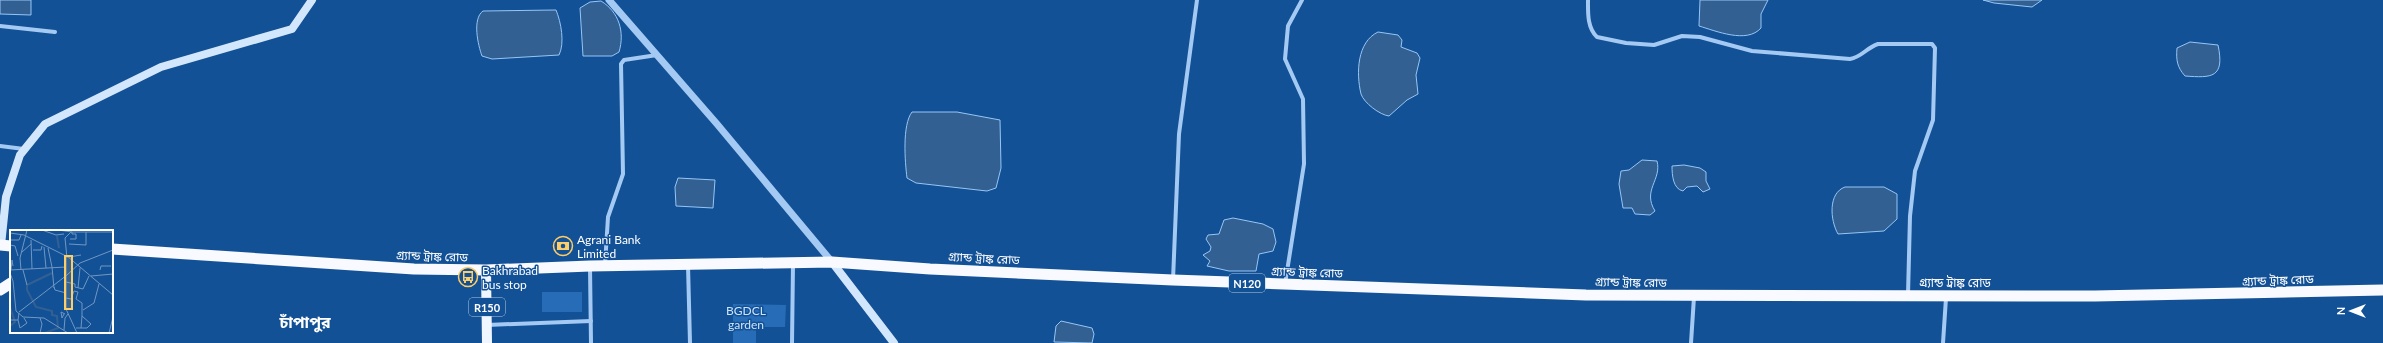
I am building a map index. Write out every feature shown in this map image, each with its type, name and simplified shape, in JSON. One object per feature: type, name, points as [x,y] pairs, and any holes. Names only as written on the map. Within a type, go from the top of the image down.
[{"type":"highway","name":"গ্র্যান্ড ট্রাঙ্ক রোড","points":[[113,249],[414,268],[486,270],[605,265],[793,264],[832,262],[930,269],[1173,280],[1578,295],[2134,296],[2383,290]]},
{"type":"highway","points":[[0,290],[10,284]]},
{"type":"main road","points":[[4,245],[6,196],[20,155],[45,124],[161,67],[292,29],[312,0]]},
{"type":"main road","points":[[832,262],[894,343]]},
{"type":"main road","name":"R150","points":[[486,270],[487,343]]},
{"type":"street","points":[[609,0],[832,262]]},
{"type":"street","points":[[1173,280],[1179,134],[1197,0]]},
{"type":"street","points":[[1285,284],[1304,164],[1303,99],[1285,59],[1288,26],[1302,0]]},
{"type":"street","points":[[1588,0],[1589,21],[1597,37],[1626,43],[1654,45],[1682,36],[1700,37],[1752,51],[1850,59],[1858,58],[1871,46],[1878,44],[1932,44],[1934,48],[1933,120],[1915,171],[1910,216],[1908,295]]},
{"type":"street","points":[[0,26],[55,32]]},
{"type":"street","points":[[605,265],[608,217],[622,174],[621,64],[624,60],[657,55]]},
{"type":"street","points":[[0,146],[24,149]]},
{"type":"street","points":[[688,264],[690,343]]},
{"type":"street","points":[[792,343],[793,264]]},
{"type":"street","points":[[590,266],[591,343]]},
{"type":"street","points":[[1943,343],[1946,295]]},
{"type":"street","points":[[1691,343],[1694,296]]},
{"type":"street","points":[[487,325],[591,321]]},
{"type":"green space","points":[[542,292],[582,292],[582,312],[542,312]]},
{"type":"green space","name":"BGDCL garden","points":[[733,304],[786,305],[785,327],[756,327],[756,343],[733,343]]},
{"type":"shaded area","points":[[0,0],[31,0],[31,15],[0,14]]},
{"type":"shaded area","points":[[1700,0],[1768,0],[1761,14],[1761,28],[1755,33],[1740,36],[1722,33],[1699,26]]},
{"type":"shaded area","points":[[1983,0],[2042,0],[2032,7],[1994,3]]},
{"type":"shaded area","points":[[601,1],[612,11],[619,23],[621,30],[621,45],[619,52],[612,56],[583,56],[580,8],[590,2]]},
{"type":"shaded area","points":[[556,10],[562,32],[562,45],[559,55],[492,59],[482,56],[477,26],[480,15],[483,11]]},
{"type":"shaded area","points":[[1378,32],[1398,35],[1402,40],[1401,47],[1417,53],[1420,58],[1416,75],[1418,94],[1407,100],[1389,116],[1373,108],[1365,101],[1359,86],[1359,68],[1362,50],[1371,37]]},
{"type":"shaded area","points":[[2190,42],[2218,45],[2220,64],[2218,70],[2214,74],[2203,77],[2194,77],[2185,76],[2182,73],[2178,63],[2177,48]]},
{"type":"shaded area","points":[[912,112],[957,112],[1000,120],[1001,168],[996,188],[987,191],[916,183],[907,178],[905,134]]},
{"type":"shaded area","points":[[1642,160],[1657,161],[1657,174],[1651,191],[1652,204],[1655,211],[1650,215],[1635,214],[1632,208],[1623,208],[1619,184],[1621,171],[1629,170]]},
{"type":"shaded area","points":[[1684,165],[1700,168],[1706,172],[1706,181],[1710,189],[1703,192],[1697,186],[1687,187],[1683,191],[1677,188],[1673,177],[1672,166]]},
{"type":"shaded area","points":[[678,178],[715,180],[713,208],[676,206],[675,187]]},
{"type":"shaded area","points":[[1845,187],[1884,187],[1897,194],[1897,219],[1884,231],[1838,234],[1833,222],[1833,201],[1839,190]]},
{"type":"shaded area","points":[[1233,218],[1263,224],[1273,229],[1276,242],[1273,251],[1259,254],[1256,271],[1229,271],[1207,266],[1210,261],[1203,255],[1210,251],[1211,247],[1206,239],[1208,235],[1219,234],[1224,220]]},
{"type":"shaded area","points":[[1061,321],[1092,328],[1094,334],[1092,343],[1054,342],[1056,326]]},
{"type":"place","name":"Agrani Bank Limited","points":[[563,246]]},
{"type":"place","name":"Bakhrabad bus stop","points":[[468,277]]},
{"type":"district","name":"চাঁপাপুর","points":[[305,321]]}]
